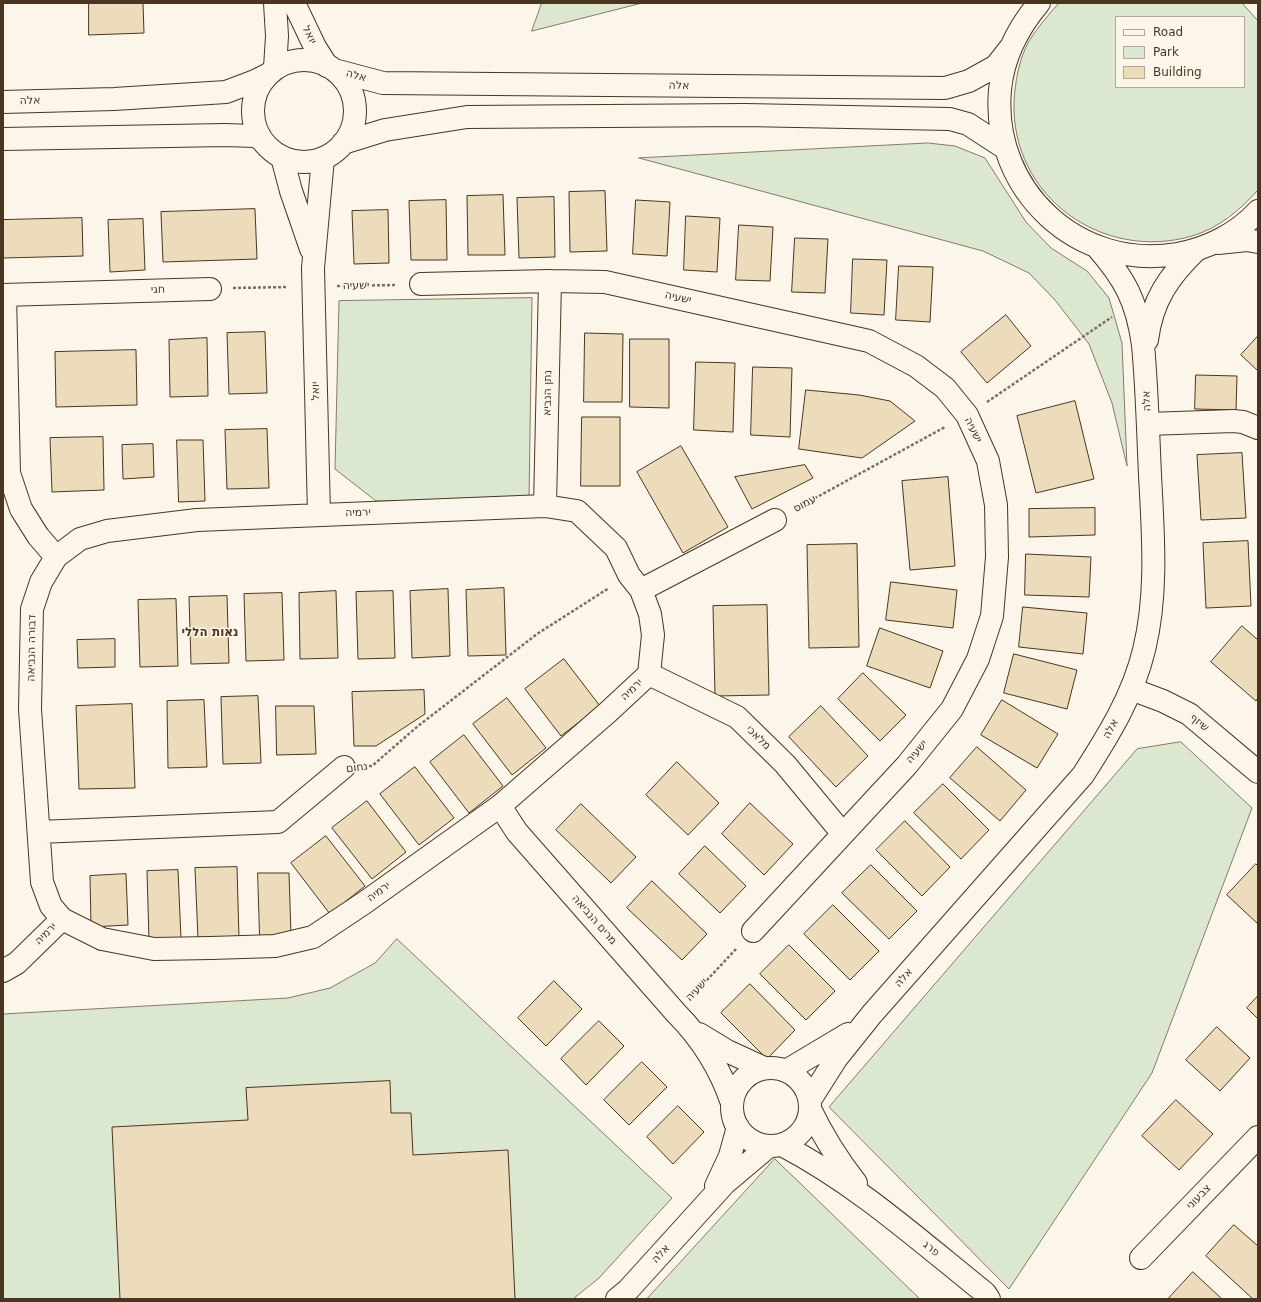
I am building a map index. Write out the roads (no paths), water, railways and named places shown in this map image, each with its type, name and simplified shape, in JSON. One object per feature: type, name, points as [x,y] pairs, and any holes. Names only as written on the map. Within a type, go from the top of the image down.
[{"type":"street","points":[[272,71],[277,36],[275,3]]},
{"type":"street","name":"יואל","points":[[294,3],[315,48],[331,68]]},
{"type":"street","points":[[1039,3],[1019,31],[1011,47],[1000,89],[1001,124],[1006,148],[1022,184],[1042,210],[1066,231],[1096,246],[1114,252],[1147,257],[1172,255],[1204,247],[1247,240],[1258,242]]},
{"type":"street","name":"אלה","points":[[331,68],[383,83],[945,88],[968,81],[996,66],[1011,47]]},
{"type":"street","points":[[343,143],[353,124],[354,103],[348,87],[331,68],[316,61],[299,60],[290,62],[272,71],[259,87],[253,102],[254,119],[261,139],[268,148],[282,157],[298,162],[323,158],[343,143],[385,130],[467,117],[745,115],[950,120],[968,124],[1006,148]]},
{"type":"street","name":"אלה","points":[[3,102],[152,97],[226,92],[255,81],[272,71]]},
{"type":"street","points":[[3,139],[225,135],[254,136],[261,139]]},
{"type":"street","name":"יואל","points":[[282,157],[291,191],[311,251],[314,277],[320,515]]},
{"type":"street","name":"יואל","points":[[314,277],[323,158]]},
{"type":"street","points":[[1204,247],[1241,226],[1258,211]]},
{"type":"street","name":"אלה","points":[[810,1105],[836,1059],[872,1014],[1083,775],[1109,734],[1131,689],[1144,651],[1151,611],[1152,512],[1145,365],[1140,320],[1134,302],[1114,267],[1096,246]]},
{"type":"street","name":"אלה","points":[[1145,365],[1149,326],[1161,292],[1173,274],[1204,247]]},
{"type":"street","name":"ישעיה","points":[[421,284],[550,281],[605,282],[869,341],[916,366],[945,388],[967,415],[988,461],[996,505],[997,557],[992,616],[978,659],[952,709],[907,765],[753,931]]},
{"type":"street","name":"נתן הנביא","points":[[545,506],[550,281]]},
{"type":"street","name":"חגי","points":[[4,295],[210,289]]},
{"type":"street","points":[[4,295],[9,473],[21,509],[38,536],[56,557]]},
{"type":"street","points":[[1148,424],[1233,421],[1243,422],[1258,428]]},
{"type":"street","name":"ירמיה","points":[[3,971],[17,963],[62,918],[102,939],[154,949],[275,946],[313,937],[364,904],[500,806],[608,713],[649,674],[653,635],[650,614],[616,548],[577,510],[545,506],[197,520],[107,531],[80,539],[56,557]]},
{"type":"street","points":[[635,583],[775,520]]},
{"type":"street","name":"דבורה הנביאה","points":[[56,557],[41,582],[32,609],[30,709],[42,882],[51,906],[62,918]]},
{"type":"street","name":"מלאכי","points":[[649,674],[737,718],[785,764],[843,834]]},
{"type":"street","name":"שיזף","points":[[1131,689],[1163,701],[1189,714],[1258,772]]},
{"type":"street","name":"נחום","points":[[39,832],[278,822],[344,767]]},
{"type":"street","name":"מרים הנביאה","points":[[500,806],[517,832],[676,1013],[693,1030],[719,1070],[732,1103]]},
{"type":"street","name":"אלה","points":[[786,1071],[837,1042],[872,1014]]},
{"type":"street","name":"מרים הנביאה","points":[[693,1030],[727,1051],[764,1068]]},
{"type":"street","points":[[764,1068],[778,1068],[786,1071],[802,1082],[810,1105],[805,1128],[798,1136],[776,1146],[756,1144],[738,1128],[733,1116],[732,1103],[735,1091],[742,1080],[753,1072],[764,1068]]},
{"type":"street","name":"פרג","points":[[810,1105],[821,1131],[841,1163],[871,1201]]},
{"type":"street","name":"אלה","points":[[703,1207],[730,1156],[738,1128]]},
{"type":"street","name":"צבעוני","points":[[1141,1258],[1258,1137]]},
{"type":"street","name":"אלה","points":[[617,1299],[628,1290],[703,1207],[739,1170],[776,1146]]},
{"type":"street","name":"פרג","points":[[776,1146],[815,1162],[871,1201],[986,1293],[989,1299]]},
{"type":"district","name":"נאות הללי","points":[[210,633]]}]
